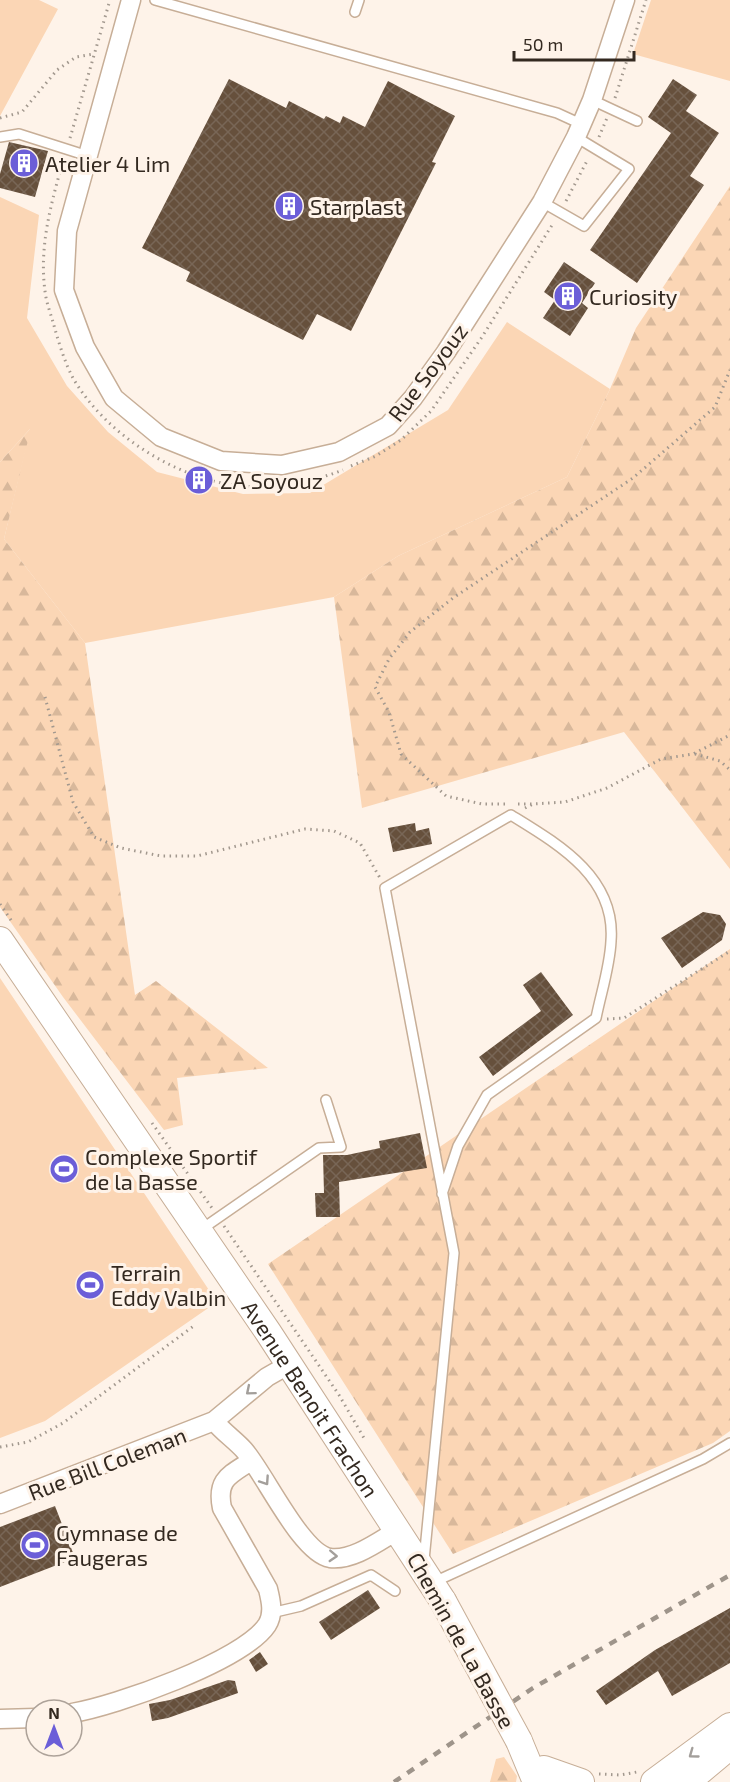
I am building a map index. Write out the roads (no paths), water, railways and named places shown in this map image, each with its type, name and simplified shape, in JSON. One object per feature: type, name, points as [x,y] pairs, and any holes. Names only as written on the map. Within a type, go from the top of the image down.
[{"type":"main road","name":"Avenue Benoit Frachon","points":[[0,940],[199,1231],[398,1530]]},
{"type":"main road","name":"Chemin de La Basse","points":[[398,1530],[433,1584],[540,1778]]},
{"type":"main road","points":[[651,1779],[730,1726]]},
{"type":"main road","points":[[687,1782],[730,1746]]},
{"type":"main road","points":[[540,1778],[588,1778]]},
{"type":"street","name":"Rue Soyouz","points":[[131,0],[67,231],[64,290],[84,347],[114,398],[161,437],[221,461],[282,465],[339,452],[388,426],[413,398],[446,352],[542,202],[592,100],[625,0]]},
{"type":"street","name":"Rue Bill Coleman","points":[[0,1504],[214,1421],[267,1377],[288,1365]]},
{"type":"street","name":"Rue Bill Coleman","points":[[214,1421],[244,1450],[301,1534],[320,1554],[331,1558],[354,1553],[398,1530]]},
{"type":"street","points":[[84,1710],[151,1691],[241,1648],[267,1624],[271,1613],[268,1589],[222,1508],[219,1496],[220,1486],[227,1477],[251,1461]]},
{"type":"street","points":[[0,1719],[24,1718]]},
{"type":"lane","points":[[155,0],[557,113],[594,149],[629,169],[584,226],[542,202]]},
{"type":"lane","points":[[355,12],[359,0]]},
{"type":"lane","points":[[592,100],[637,121]]},
{"type":"lane","points":[[0,137],[19,134],[88,156]]},
{"type":"lane","points":[[442,1194],[458,1146],[487,1095],[595,1019],[611,941],[609,908],[593,877],[572,855],[511,815],[386,888],[442,1194],[454,1253],[433,1584],[703,1459],[730,1443]]},
{"type":"lane","points":[[199,1231],[319,1148],[341,1147],[326,1100]]},
{"type":"lane","points":[[271,1613],[300,1606],[371,1575],[395,1591]]},
{"type":"railway","points":[[394,1782],[533,1688],[730,1575]]},
{"type":"place","name":"Atelier 4 Lim","points":[[24,163]]},
{"type":"place","name":"Starplast","points":[[289,206]]},
{"type":"place","name":"Curiosity","points":[[568,296]]},
{"type":"place","name":"ZA Soyouz","points":[[199,480]]},
{"type":"place","name":"Complexe Sportif de la Basse","points":[[64,1169]]},
{"type":"place","name":"Terrain Eddy Valbin","points":[[90,1285]]},
{"type":"place","name":"Gymnase de Faugeras","points":[[35,1545]]}]
